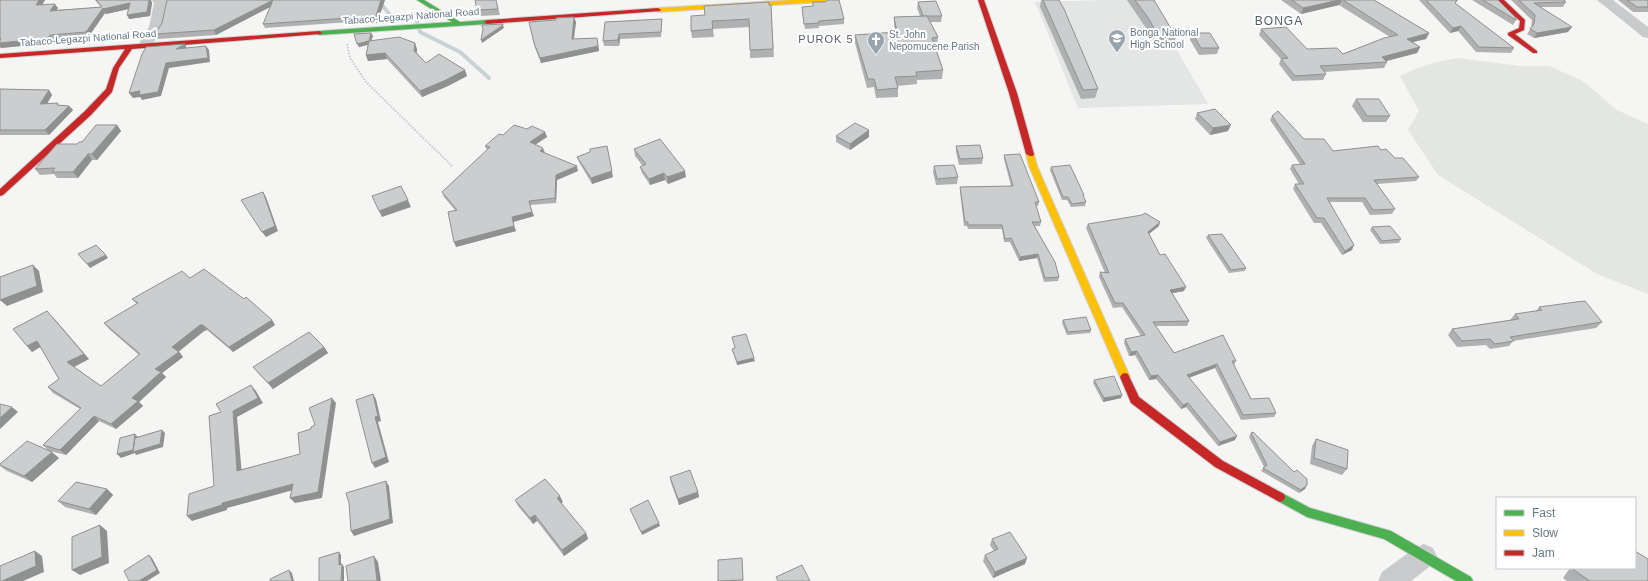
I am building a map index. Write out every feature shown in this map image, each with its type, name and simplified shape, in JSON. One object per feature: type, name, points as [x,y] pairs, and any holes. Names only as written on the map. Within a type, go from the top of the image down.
[{"type":"street","points":[[145,45],[156,27],[161,3],[159,0]]},
{"type":"street","points":[[420,0],[459,24]]},
{"type":"street","name":"Tabaco-Legazpi National Road","points":[[0,56],[693,7],[824,0]]},
{"type":"street","points":[[982,0],[1013,93],[1033,166],[1135,400],[1219,464],[1307,512],[1387,535],[1467,581]]},
{"type":"street","points":[[1500,0],[1523,21],[1522,28],[1510,34],[1535,52]]},
{"type":"street","points":[[1604,0],[1648,34]]},
{"type":"street","points":[[0,193],[88,113],[109,90],[116,68],[130,46]]},
{"type":"street","points":[[1391,581],[1424,556]]},
{"type":"path","points":[[345,32],[350,58],[366,82],[452,166]]},
{"type":"shaded area","name":"Bonga National High School","points":[[1148,0],[1208,104],[1078,108],[1035,2]]},
{"type":"shaded area","points":[[1457,58],[1521,66],[1549,66],[1583,81],[1617,110],[1648,124],[1648,294],[1597,274],[1438,175],[1408,130],[1419,111],[1400,76],[1428,65]]},
{"type":"building","points":[[0,0],[39,0],[36,5],[55,4],[50,11],[102,7],[96,0],[149,0],[147,12],[127,15],[130,3],[103,8],[86,32],[50,35],[48,38],[0,43]]},
{"type":"building","points":[[167,0],[273,0],[214,30],[155,34],[162,23]]},
{"type":"building","points":[[273,0],[381,0],[375,19],[349,21],[348,18],[263,24]]},
{"type":"building","points":[[475,0],[496,0],[498,9],[477,10]]},
{"type":"building","points":[[828,0],[839,0],[844,19],[804,24],[802,7],[813,6],[813,2],[825,2]]},
{"type":"building","points":[[1043,0],[1059,0],[1098,89],[1083,90]]},
{"type":"building","points":[[1135,0],[1154,0],[1176,37],[1159,38],[1149,19]]},
{"type":"building","points":[[1292,0],[1339,0],[1303,8]]},
{"type":"building","points":[[1343,0],[1374,0],[1429,33],[1407,39],[1420,47],[1382,57],[1387,62],[1320,66],[1326,74],[1295,76],[1281,59],[1288,58],[1261,29],[1286,27],[1307,49],[1337,48],[1343,54],[1384,38],[1398,35]]},
{"type":"building","points":[[1426,0],[1457,0],[1455,3],[1514,48],[1479,47],[1461,26],[1453,28]]},
{"type":"building","points":[[1483,0],[1498,0],[1516,18],[1516,20]]},
{"type":"building","points":[[1519,0],[1564,0],[1566,2],[1534,3],[1572,27],[1537,33],[1530,29],[1534,24],[1535,15]]},
{"type":"building","points":[[1627,0],[1648,0],[1648,7],[1637,7]]},
{"type":"building","points":[[936,1],[942,16],[923,16],[918,2]]},
{"type":"building","points":[[769,2],[769,5],[771,5],[773,49],[750,50],[749,19],[712,21],[713,29],[691,31],[691,16],[705,15],[704,6]]},
{"type":"building","points":[[927,16],[938,37],[932,38],[943,70],[916,72],[917,76],[895,77],[898,88],[877,90],[874,79],[868,79],[855,35],[897,32],[894,17]]},
{"type":"building","points":[[574,17],[572,39],[597,38],[598,46],[540,58],[534,43],[529,22]]},
{"type":"building","points":[[662,19],[661,32],[619,34],[618,40],[603,41],[605,22]]},
{"type":"building","points":[[503,24],[481,40],[483,29],[482,25]]},
{"type":"building","points":[[371,33],[369,41],[357,44],[354,34]]},
{"type":"building","points":[[1192,33],[1210,33],[1219,48],[1201,48]]},
{"type":"building","points":[[399,37],[415,43],[414,51],[426,63],[439,54],[465,70],[420,91],[385,53],[366,55],[369,41]]},
{"type":"building","points":[[185,44],[176,49],[206,46],[208,58],[166,63],[158,92],[139,95],[140,91],[129,93],[142,54],[146,47]]},
{"type":"building","points":[[0,89],[49,90],[40,104],[58,103],[57,105],[69,106],[45,130],[0,130]]},
{"type":"building","points":[[1356,99],[1379,99],[1390,116],[1367,116]]},
{"type":"building","points":[[1215,109],[1231,125],[1213,128],[1197,113]]},
{"type":"building","points":[[1278,111],[1304,139],[1324,139],[1333,151],[1378,146],[1381,150],[1386,149],[1395,158],[1403,158],[1419,177],[1374,180],[1395,209],[1373,210],[1365,198],[1327,198],[1354,245],[1345,251],[1324,218],[1317,218],[1295,184],[1304,184],[1292,165],[1305,164],[1272,116]]},
{"type":"building","points":[[855,123],[869,130],[850,144],[836,136]]},
{"type":"building","points":[[96,125],[117,125],[92,154],[88,154],[73,172],[52,172],[55,168],[35,169],[57,144],[77,144],[82,142]]},
{"type":"building","points":[[514,125],[527,129],[532,126],[545,132],[530,142],[543,148],[540,151],[577,166],[556,175],[555,198],[529,201],[532,212],[512,217],[514,226],[454,242],[448,212],[457,210],[442,192],[490,147],[485,146],[499,134],[503,135]]},
{"type":"building","points":[[660,139],[685,171],[667,177],[664,173],[649,179],[640,167],[646,164],[634,149]]},
{"type":"building","points":[[980,145],[983,158],[960,159],[956,146]]},
{"type":"building","points":[[607,146],[612,171],[591,178],[577,157],[590,152],[590,149]]},
{"type":"building","points":[[1020,154],[1039,202],[1035,202],[1041,222],[1032,222],[1055,262],[1059,277],[1045,278],[1038,254],[1020,257],[1011,238],[1005,239],[1002,225],[968,225],[968,222],[965,222],[960,187],[1013,186],[1004,155]]},
{"type":"building","points":[[954,165],[958,177],[937,179],[934,166]]},
{"type":"building","points":[[1070,165],[1086,202],[1072,204],[1068,197],[1063,197],[1051,167]]},
{"type":"building","points":[[401,186],[408,200],[379,211],[372,196]]},
{"type":"building","points":[[263,192],[275,226],[262,232],[241,200]]},
{"type":"building","points":[[1145,213],[1160,222],[1148,232],[1160,255],[1165,254],[1186,287],[1170,290],[1189,321],[1153,322],[1174,353],[1223,335],[1236,361],[1232,361],[1251,399],[1269,398],[1276,413],[1243,415],[1217,364],[1187,375],[1237,436],[1220,442],[1188,403],[1183,405],[1158,375],[1151,376],[1137,351],[1131,352],[1125,339],[1145,335],[1123,303],[1115,303],[1100,272],[1109,273],[1088,224],[1142,215]]},
{"type":"building","points":[[1390,226],[1401,239],[1382,241],[1372,227]]},
{"type":"building","points":[[1222,234],[1246,268],[1231,270],[1208,235]]},
{"type":"building","points":[[96,245],[106,255],[87,264],[78,254]]},
{"type":"building","points":[[33,265],[37,286],[0,300],[0,277]]},
{"type":"building","points":[[204,269],[244,299],[246,297],[272,320],[229,347],[203,325],[200,325],[172,347],[179,352],[155,369],[161,372],[132,398],[138,401],[111,424],[94,416],[60,450],[43,445],[81,408],[48,387],[59,379],[37,341],[27,346],[13,329],[47,311],[84,354],[67,362],[101,386],[140,354],[104,323],[138,303],[132,299],[182,271],[190,278]]},
{"type":"building","points":[[1585,301],[1602,322],[1510,337],[1514,341],[1495,344],[1490,339],[1462,341],[1452,329],[1519,319],[1515,314],[1542,310],[1539,307]]},
{"type":"building","points":[[1086,317],[1091,330],[1068,332],[1063,320]]},
{"type":"building","points":[[309,332],[324,347],[268,383],[253,367]]},
{"type":"building","points":[[746,334],[754,358],[737,362],[732,349],[735,348],[732,337]]},
{"type":"building","points":[[1114,376],[1122,395],[1104,398],[1094,380]]},
{"type":"building","points":[[251,385],[258,398],[233,411],[237,471],[300,454],[298,433],[311,429],[311,427],[315,425],[309,408],[332,398],[318,492],[290,498],[293,484],[222,503],[222,505],[187,516],[189,494],[214,486],[209,416],[221,412],[216,404]]},
{"type":"building","points":[[373,394],[378,416],[375,417],[386,457],[372,463],[356,400]]},
{"type":"building","points":[[0,404],[12,407],[0,418]]},
{"type":"building","points":[[162,430],[160,444],[133,452],[135,438]]},
{"type":"building","points":[[1253,432],[1294,472],[1297,470],[1307,479],[1307,485],[1301,490],[1263,468],[1267,465],[1251,433]]},
{"type":"building","points":[[135,434],[133,450],[117,454],[120,438]]},
{"type":"building","points":[[1316,439],[1348,450],[1347,469],[1314,458]]},
{"type":"building","points":[[27,441],[52,452],[24,476],[0,465],[0,464]]},
{"type":"building","points":[[690,470],[698,492],[678,499],[670,477]]},
{"type":"building","points":[[545,479],[560,496],[557,498],[586,533],[562,550],[535,515],[530,518],[515,500]]},
{"type":"building","points":[[386,481],[390,519],[351,531],[349,503],[346,493]]},
{"type":"building","points":[[76,482],[107,489],[89,509],[58,501]]},
{"type":"building","points":[[648,500],[659,523],[641,532],[630,509]]},
{"type":"building","points":[[100,525],[102,557],[72,570],[72,537]]},
{"type":"building","points":[[1010,532],[1027,558],[995,572],[985,555],[998,549],[992,539]]},
{"type":"building","points":[[35,551],[36,566],[0,581],[0,566]]},
{"type":"building","points":[[339,552],[339,565],[342,564],[341,581],[319,581],[319,558]]},
{"type":"building","points":[[1636,552],[1648,559],[1648,581],[1590,581],[1574,570],[1636,569]]},
{"type":"building","points":[[149,555],[157,570],[139,581],[129,581],[124,571]]},
{"type":"building","points":[[374,556],[377,581],[348,581],[346,566]]},
{"type":"building","points":[[742,558],[743,580],[718,581],[718,560]]},
{"type":"building","points":[[802,565],[810,581],[778,581],[776,577]]},
{"type":"building","points":[[289,570],[292,581],[270,581],[270,579]]},
{"type":"waterway","points":[[371,0],[380,3],[392,17],[416,18],[420,32],[460,52],[489,78]]},
{"type":"traffic: fast","points":[[420,0],[459,24]]},
{"type":"traffic: fast","points":[[319,33],[487,22]]},
{"type":"traffic: fast","points":[[1280,497],[1307,512],[1387,535],[1467,581]]},
{"type":"traffic: slow","points":[[658,10],[824,0]]},
{"type":"traffic: slow","points":[[1030,154],[1033,166],[1125,377]]},
{"type":"traffic: jam","points":[[981,0],[1013,93],[1030,154]]},
{"type":"traffic: jam","points":[[1500,0],[1523,21],[1522,29],[1510,34],[1535,52]]},
{"type":"traffic: jam","points":[[487,22],[658,10]]},
{"type":"traffic: jam","points":[[0,56],[319,33]]},
{"type":"traffic: jam","points":[[0,193],[88,113],[109,90],[116,68],[130,46]]},
{"type":"traffic: jam","points":[[1125,377],[1135,400],[1219,464],[1280,497]]},
{"type":"place","name":"Bonga National High School","points":[[1117,53]]},
{"type":"place","name":"St. John Nepomucene Parish","points":[[876,55]]},
{"type":"district","name":"BONGA","points":[[1279,21]]},
{"type":"district","name":"PUROK 5","points":[[826,39]]}]
